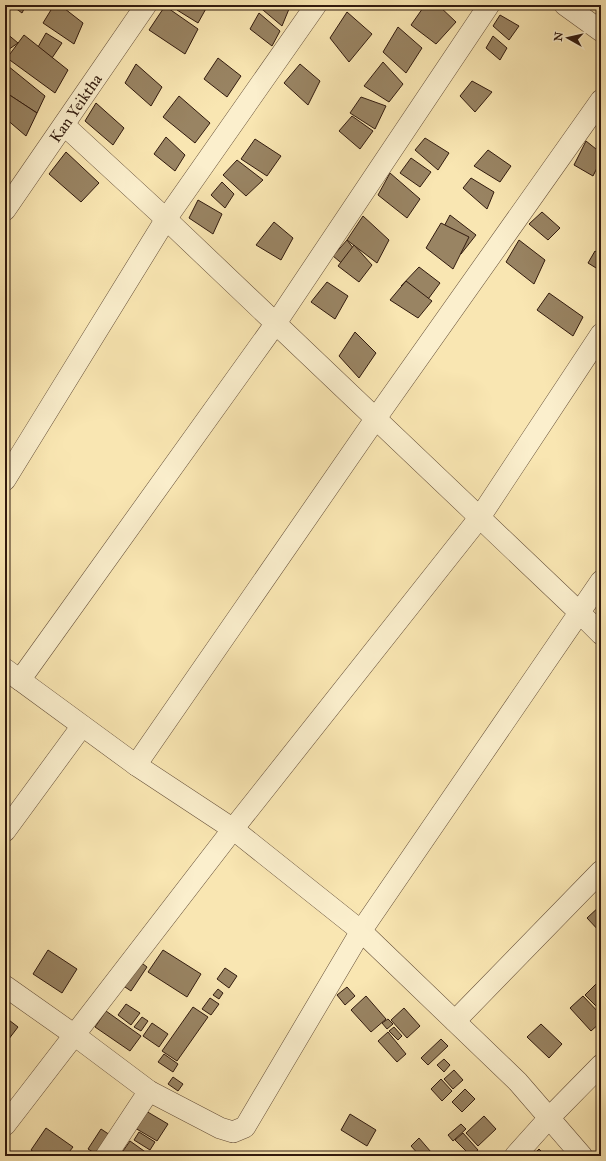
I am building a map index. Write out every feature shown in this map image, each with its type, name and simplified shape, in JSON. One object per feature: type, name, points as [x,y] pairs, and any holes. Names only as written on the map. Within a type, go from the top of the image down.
[{"type":"street","name":"Kan Yeiktha","points":[[5,210],[146,5]]},
{"type":"street","points":[[5,480],[166,219],[316,5]]},
{"type":"street","points":[[489,5],[276,323],[13,674],[136,765],[232,829],[361,931],[518,1082],[582,1156]]},
{"type":"street","points":[[565,5],[601,31]]},
{"type":"street","points":[[136,765],[376,418],[601,100]]},
{"type":"street","points":[[64,125],[276,323],[601,634]]},
{"type":"street","points":[[5,1125],[73,1034],[232,829],[480,517],[601,334]]},
{"type":"street","points":[[5,986],[73,1034],[149,1091],[220,1128],[233,1132],[245,1126],[361,931],[601,581]]},
{"type":"street","points":[[5,831],[82,726]]},
{"type":"street","points":[[455,1021],[601,871]]},
{"type":"street","points":[[515,1156],[549,1118],[601,1066]]},
{"type":"street","points":[[106,1156],[149,1091]]},
{"type":"building","points":[[11,5],[26,5],[22,13]]},
{"type":"building","points":[[54,5],[60,5],[83,23],[74,44],[43,23]]},
{"type":"building","points":[[181,5],[208,5],[198,23],[177,10]]},
{"type":"building","points":[[257,5],[283,5],[289,9],[282,26]]},
{"type":"building","points":[[425,5],[438,5],[456,22],[436,44],[411,25]]},
{"type":"building","points":[[165,6],[198,29],[185,54],[149,30]]},
{"type":"building","points":[[347,12],[372,34],[349,62],[330,38]]},
{"type":"building","points":[[259,13],[280,31],[272,46],[250,29]]},
{"type":"building","points":[[500,15],[519,26],[509,40],[493,26]]},
{"type":"building","points":[[398,27],[422,48],[406,73],[383,52]]},
{"type":"building","points":[[5,32],[18,43],[5,52]]},
{"type":"building","points":[[46,33],[62,43],[52,58],[38,47]]},
{"type":"building","points":[[24,35],[68,70],[55,93],[7,58]]},
{"type":"building","points":[[493,36],[507,48],[500,60],[486,48]]},
{"type":"building","points":[[218,58],[241,76],[227,97],[204,79]]},
{"type":"building","points":[[383,62],[403,84],[389,102],[364,86]]},
{"type":"building","points":[[136,64],[162,87],[151,106],[125,83]]},
{"type":"building","points":[[300,64],[320,81],[308,105],[284,83]]},
{"type":"building","points":[[8,66],[45,96],[37,113],[5,92],[5,70]]},
{"type":"building","points":[[472,81],[492,92],[475,112],[460,96]]},
{"type":"building","points":[[5,92],[37,113],[26,136],[5,118]]},
{"type":"building","points":[[179,96],[210,123],[195,143],[163,117]]},
{"type":"building","points":[[361,97],[386,106],[375,129],[350,113]]},
{"type":"building","points":[[96,103],[124,128],[113,145],[85,121]]},
{"type":"building","points":[[352,116],[373,131],[360,149],[339,131]]},
{"type":"building","points":[[166,137],[185,155],[175,171],[154,154]]},
{"type":"building","points":[[425,138],[449,153],[438,170],[415,150]]},
{"type":"building","points":[[255,139],[281,156],[267,176],[241,159]]},
{"type":"building","points":[[586,141],[601,153],[601,160],[593,176],[574,165]]},
{"type":"building","points":[[488,150],[511,166],[500,182],[474,166]]},
{"type":"building","points":[[66,152],[99,183],[81,202],[49,174]]},
{"type":"building","points":[[411,158],[431,172],[420,187],[400,173]]},
{"type":"building","points":[[237,160],[263,180],[246,196],[223,175]]},
{"type":"building","points":[[390,173],[420,199],[407,218],[378,195]]},
{"type":"building","points":[[471,178],[494,192],[487,209],[463,188]]},
{"type":"building","points":[[222,182],[234,194],[225,208],[211,195]]},
{"type":"building","points":[[198,200],[222,214],[213,234],[189,218]]},
{"type":"building","points":[[542,212],[560,228],[548,240],[529,224]]},
{"type":"building","points":[[450,215],[476,235],[461,254],[439,236]]},
{"type":"building","points":[[363,216],[389,240],[377,263],[347,240]]},
{"type":"building","points":[[274,222],[293,238],[281,260],[256,245]]},
{"type":"building","points":[[441,223],[469,237],[453,269],[426,248]]},
{"type":"building","points":[[347,240],[364,262],[357,276],[333,256]]},
{"type":"building","points":[[519,240],[545,260],[534,284],[506,262]]},
{"type":"building","points":[[354,245],[372,265],[359,282],[338,266]]},
{"type":"building","points":[[595,251],[601,255],[601,271],[588,263]]},
{"type":"building","points":[[419,267],[440,283],[423,306],[401,286]]},
{"type":"building","points":[[406,281],[432,301],[418,318],[390,300]]},
{"type":"building","points":[[327,282],[348,296],[335,319],[311,302]]},
{"type":"building","points":[[549,293],[583,317],[573,336],[537,310]]},
{"type":"building","points":[[355,332],[376,353],[359,378],[339,356]]},
{"type":"building","points":[[601,905],[601,933],[587,918]]},
{"type":"building","points":[[48,950],[77,969],[62,993],[33,974]]},
{"type":"building","points":[[163,950],[201,974],[187,997],[148,972]]},
{"type":"building","points":[[139,961],[147,967],[131,991],[122,985]]},
{"type":"building","points":[[225,968],[237,976],[229,988],[217,979]]},
{"type":"building","points":[[601,979],[601,1011],[585,995]]},
{"type":"building","points":[[347,987],[355,996],[345,1005],[337,995]]},
{"type":"building","points":[[218,989],[223,993],[219,999],[213,995]]},
{"type":"building","points":[[366,996],[386,1019],[371,1032],[351,1010]]},
{"type":"building","points":[[583,996],[601,1015],[601,1022],[591,1031],[570,1008]]},
{"type":"building","points":[[210,998],[219,1004],[211,1015],[202,1009]]},
{"type":"building","points":[[126,1004],[140,1013],[131,1025],[118,1015]]},
{"type":"building","points":[[193,1007],[208,1017],[177,1061],[162,1051]]},
{"type":"building","points":[[404,1008],[420,1026],[407,1038],[391,1020]]},
{"type":"building","points":[[106,1011],[141,1036],[130,1051],[95,1027]]},
{"type":"building","points":[[5,1017],[18,1027],[5,1044]]},
{"type":"building","points":[[142,1017],[148,1021],[141,1031],[134,1027]]},
{"type":"building","points":[[388,1019],[393,1024],[387,1029],[382,1023]]},
{"type":"building","points":[[152,1023],[168,1034],[159,1047],[143,1036]]},
{"type":"building","points":[[541,1024],[562,1044],[549,1058],[527,1037]]},
{"type":"building","points":[[394,1027],[402,1036],[398,1040],[389,1031]]},
{"type":"building","points":[[388,1032],[406,1054],[397,1062],[378,1041]]},
{"type":"building","points":[[441,1039],[448,1046],[428,1065],[421,1058]]},
{"type":"building","points":[[164,1054],[178,1064],[173,1072],[158,1062]]},
{"type":"building","points":[[444,1059],[450,1065],[444,1072],[437,1065]]},
{"type":"building","points":[[454,1070],[463,1080],[453,1089],[444,1079]]},
{"type":"building","points":[[173,1077],[183,1084],[178,1091],[168,1084]]},
{"type":"building","points":[[441,1079],[452,1091],[442,1101],[431,1089]]},
{"type":"building","points":[[465,1089],[475,1099],[462,1112],[452,1102]]},
{"type":"building","points":[[146,1111],[168,1124],[157,1141],[135,1128]]},
{"type":"building","points":[[350,1114],[376,1130],[367,1146],[341,1130]]},
{"type":"building","points":[[484,1116],[496,1129],[478,1146],[466,1133]]},
{"type":"building","points":[[461,1124],[466,1129],[453,1141],[448,1135]]},
{"type":"building","points":[[46,1128],[73,1147],[66,1156],[39,1156],[31,1150]]},
{"type":"building","points":[[101,1129],[116,1139],[99,1156],[88,1149]]},
{"type":"building","points":[[139,1132],[155,1142],[150,1150],[134,1140]]},
{"type":"building","points":[[463,1133],[478,1150],[471,1156],[455,1140]]},
{"type":"building","points":[[419,1138],[431,1152],[427,1156],[420,1156],[411,1146]]},
{"type":"building","points":[[130,1141],[151,1156],[131,1156],[123,1151]]},
{"type":"building","points":[[539,1149],[546,1156],[532,1156]]}]
